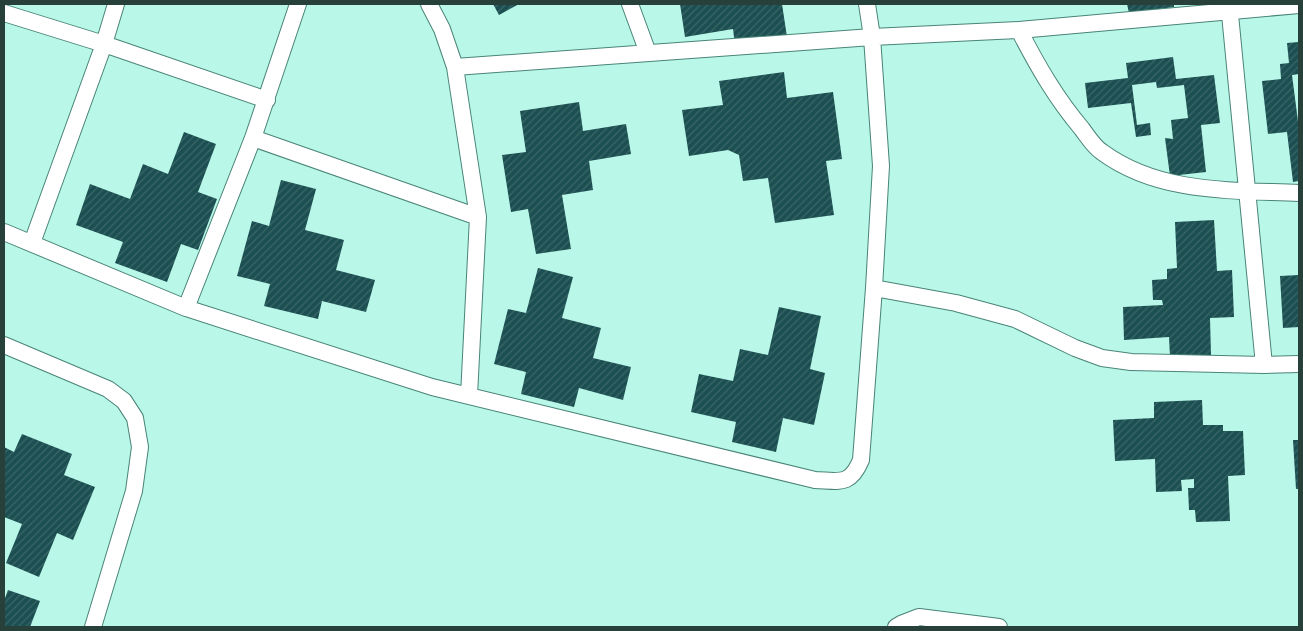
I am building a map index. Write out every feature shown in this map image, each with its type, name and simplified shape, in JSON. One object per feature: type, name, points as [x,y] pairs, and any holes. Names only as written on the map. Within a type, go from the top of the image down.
[{"type":"street","points":[[32,243],[104,44],[116,4]]},
{"type":"street","points":[[186,308],[267,100],[298,4]]},
{"type":"street","points":[[429,4],[442,29],[456,67],[478,217],[469,396]]},
{"type":"street","points":[[630,4],[648,53]]},
{"type":"street","points":[[4,232],[186,308],[432,387],[815,480],[846,480],[855,474],[861,460],[881,166],[872,37],[867,4]]},
{"type":"street","points":[[456,67],[872,37],[1019,30],[1229,8],[1299,5]]},
{"type":"street","points":[[1229,8],[1264,365]]},
{"type":"street","points":[[4,13],[104,44],[267,100]]},
{"type":"street","points":[[1019,30],[1040,70],[1067,112],[1100,151],[1128,169],[1154,179],[1188,187],[1299,193]]},
{"type":"street","points":[[253,138],[478,217]]},
{"type":"street","points":[[874,288],[956,303],[1015,319],[1075,348],[1102,358],[1131,362],[1299,364]]},
{"type":"street","points":[[4,345],[108,389],[124,401],[135,418],[140,447],[134,491],[93,627]]},
{"type":"street","points":[[896,627],[919,617],[999,627]]},
{"type":"building","points":[[493,4],[519,4],[499,15]]},
{"type":"building","points":[[680,4],[782,4],[787,37],[735,45],[733,29],[685,37]]},
{"type":"building","points":[[1127,4],[1174,4],[1174,7],[1129,13]]},
{"type":"building","points":[[1299,42],[1299,74],[1292,75],[1299,129],[1299,181],[1293,182],[1287,132],[1268,134],[1262,81],[1281,79],[1280,64],[1289,63],[1287,43]]},
{"type":"building","points":[[1173,57],[1176,79],[1214,75],[1220,123],[1201,125],[1206,172],[1170,176],[1165,138],[1173,139],[1171,120],[1188,118],[1184,85],[1157,88],[1156,82],[1132,85],[1137,125],[1150,123],[1151,135],[1136,137],[1131,103],[1088,108],[1085,83],[1128,78],[1126,63]]},
{"type":"building","points":[[784,72],[787,98],[833,92],[842,159],[826,161],[834,215],[775,223],[768,178],[743,181],[739,155],[728,150],[689,156],[682,110],[723,105],[719,81]]},
{"type":"building","points":[[579,102],[583,131],[626,124],[631,154],[589,161],[593,190],[562,195],[571,249],[536,254],[528,209],[511,212],[502,155],[526,152],[520,111]]},
{"type":"building","points":[[184,132],[216,144],[198,192],[217,199],[198,250],[181,244],[167,282],[115,263],[123,242],[76,225],[90,184],[130,199],[143,164],[168,174]]},
{"type":"building","points":[[281,180],[316,189],[305,230],[344,240],[336,270],[375,280],[366,312],[322,301],[318,319],[264,306],[270,284],[237,276],[252,221],[269,226]]},
{"type":"building","points":[[1214,220],[1217,271],[1232,270],[1234,317],[1210,318],[1211,355],[1170,357],[1169,337],[1124,340],[1123,307],[1163,305],[1162,300],[1153,300],[1152,280],[1167,279],[1167,269],[1177,268],[1175,222]]},
{"type":"building","points":[[538,268],[573,277],[562,318],[601,328],[593,358],[631,367],[623,400],[579,388],[574,407],[521,394],[526,372],[494,364],[508,309],[526,313]]},
{"type":"building","points":[[1299,275],[1299,327],[1283,328],[1280,276]]},
{"type":"building","points":[[779,307],[821,316],[810,369],[825,373],[814,425],[783,418],[776,452],[732,442],[736,422],[691,412],[699,374],[733,381],[740,349],[768,355]]},
{"type":"building","points":[[1202,400],[1203,425],[1223,425],[1223,431],[1243,431],[1245,475],[1228,476],[1230,521],[1196,522],[1195,510],[1189,510],[1188,488],[1194,488],[1194,479],[1181,480],[1182,491],[1156,492],[1155,459],[1115,461],[1113,420],[1154,418],[1154,402]]},
{"type":"building","points":[[22,434],[72,454],[64,475],[95,487],[73,540],[57,533],[39,577],[6,563],[22,524],[4,517],[4,447],[14,452]]},
{"type":"building","points":[[1293,440],[1299,440],[1299,489],[1296,489]]},
{"type":"building","points":[[8,590],[40,601],[30,627],[4,627],[4,601]]}]
